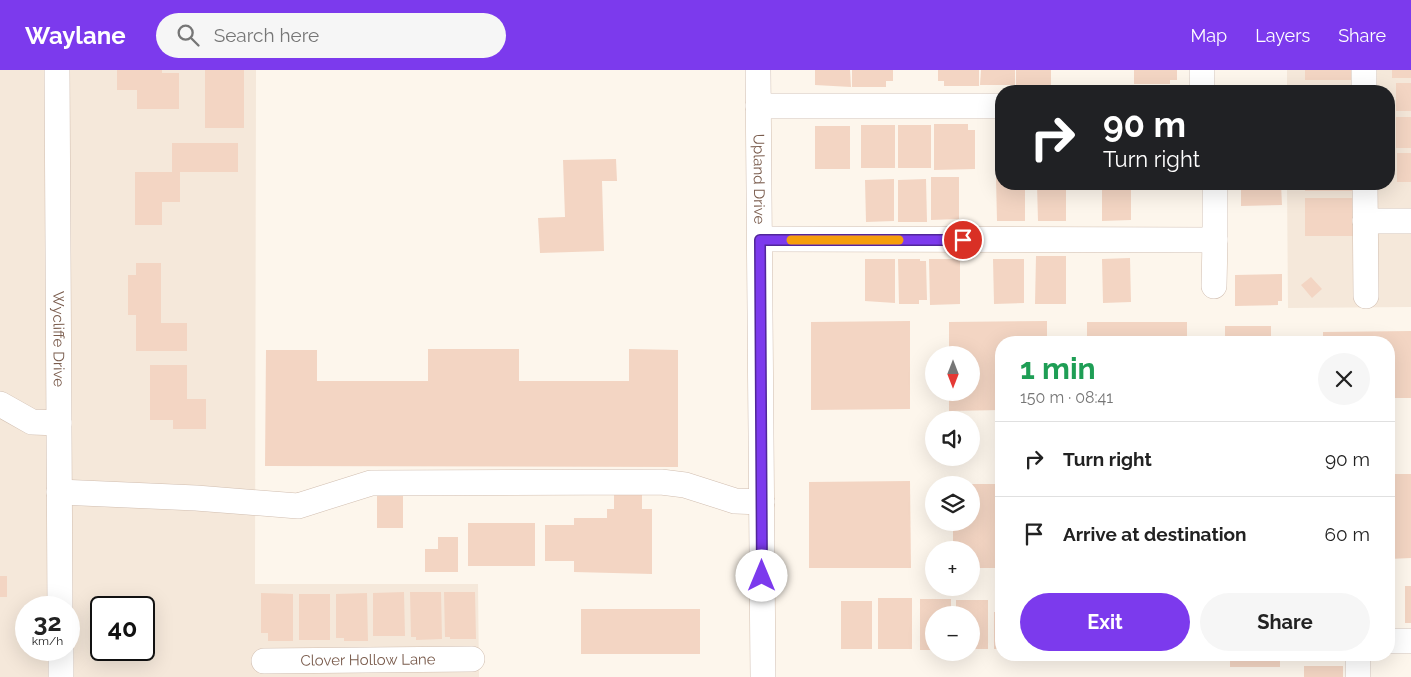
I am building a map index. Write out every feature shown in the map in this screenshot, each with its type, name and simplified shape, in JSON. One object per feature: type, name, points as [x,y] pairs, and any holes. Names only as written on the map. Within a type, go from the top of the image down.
[{"type":"street","name":"Wycliffe Drive","points":[[56,70],[60,596]]},
{"type":"street","name":"Upland Drive","points":[[758,70],[762,677]]},
{"type":"street","points":[[1202,70],[1202,85]]},
{"type":"street","points":[[1364,70],[1364,85]]},
{"type":"street","points":[[758,106],[995,106]]},
{"type":"street","points":[[1365,190],[1366,296]]},
{"type":"street","points":[[1214,286],[1215,192]]},
{"type":"street","points":[[1365,222],[1411,221]]},
{"type":"street","points":[[760,240],[1215,240]]},
{"type":"street","points":[[0,404],[32,422],[59,422]]},
{"type":"street","points":[[59,492],[196,498],[298,506],[371,483],[661,482],[685,485],[735,502],[762,502]]},
{"type":"street","points":[[1395,641],[1411,641]]},
{"type":"street","name":"Clover Hollow Lane","points":[[264,661],[332,669],[472,659]]},
{"type":"street","points":[[60,661],[61,677]]},
{"type":"street","points":[[1358,661],[1358,677]]},
{"type":"shaded area","points":[[0,70],[256,70],[255,584],[478,584],[479,677],[0,677]]},
{"type":"shaded area","points":[[1287,70],[1411,70],[1411,307],[1288,308],[1287,190],[1395,190],[1395,85],[1287,85]]},
{"type":"building","points":[[117,70],[162,70],[162,73],[179,73],[179,109],[137,109],[137,90],[117,90]]},
{"type":"building","points":[[205,70],[244,70],[244,128],[205,128]]},
{"type":"building","points":[[815,70],[850,70],[851,87],[815,85]]},
{"type":"building","points":[[852,70],[893,70],[893,81],[886,81],[886,87],[852,87]]},
{"type":"building","points":[[938,70],[979,70],[979,86],[944,86],[944,81],[938,81]]},
{"type":"building","points":[[981,70],[1015,70],[1015,85],[980,85]]},
{"type":"building","points":[[1016,70],[1051,70],[1051,85],[1016,85]]},
{"type":"building","points":[[1134,70],[1177,70],[1177,80],[1170,80],[1170,84],[1134,84]]},
{"type":"building","points":[[1305,70],[1360,70],[1360,80],[1305,80]]},
{"type":"building","points":[[1392,70],[1411,70],[1411,78],[1392,78]]},
{"type":"building","points":[[1396,83],[1411,83],[1411,111],[1396,111]]},
{"type":"building","points":[[1396,117],[1411,117],[1411,148],[1396,148]]},
{"type":"building","points":[[934,124],[968,124],[968,130],[975,130],[975,169],[934,170]]},
{"type":"building","points":[[861,125],[895,125],[895,168],[861,168]]},
{"type":"building","points":[[898,125],[931,125],[931,168],[898,168]]},
{"type":"building","points":[[815,126],[850,126],[850,169],[815,169]]},
{"type":"building","points":[[172,143],[238,143],[238,172],[180,172],[180,202],[162,202],[162,225],[135,225],[135,172],[172,172]]},
{"type":"building","points":[[1397,153],[1411,153],[1411,182],[1397,182]]},
{"type":"building","points":[[616,159],[617,181],[602,181],[604,251],[540,253],[538,218],[565,217],[563,160]]},
{"type":"building","points":[[931,177],[959,177],[959,219],[931,220]]},
{"type":"building","points":[[894,179],[894,221],[866,222],[865,180]]},
{"type":"building","points":[[926,179],[927,222],[898,222],[898,180]]},
{"type":"building","points":[[996,190],[1025,190],[1025,221],[997,221]]},
{"type":"building","points":[[1037,190],[1066,190],[1066,221],[1038,221]]},
{"type":"building","points":[[1102,190],[1131,190],[1131,220],[1102,221]]},
{"type":"building","points":[[1241,190],[1281,190],[1282,205],[1241,206]]},
{"type":"building","points":[[1305,190],[1357,190],[1357,191]]},
{"type":"building","points":[[1305,198],[1358,198],[1358,236],[1305,236]]},
{"type":"building","points":[[1036,256],[1066,256],[1066,304],[1035,304]]},
{"type":"building","points":[[1130,258],[1131,302],[1103,303],[1102,259]]},
{"type":"building","points":[[865,259],[895,259],[895,303],[865,301]]},
{"type":"building","points":[[898,259],[920,259],[920,261],[926,261],[927,300],[919,300],[919,304],[899,304]]},
{"type":"building","points":[[929,259],[960,259],[960,304],[930,305]]},
{"type":"building","points":[[993,259],[1024,259],[1024,303],[994,304]]},
{"type":"building","points":[[136,263],[161,263],[161,323],[187,323],[187,351],[136,351],[136,315],[128,315],[128,275],[136,275]]},
{"type":"building","points":[[1282,274],[1282,301],[1278,301],[1278,305],[1235,306],[1235,275]]},
{"type":"building","points":[[1311,277],[1322,289],[1312,298],[1301,285]]},
{"type":"building","points":[[910,321],[910,409],[811,410],[811,322]]},
{"type":"building","points":[[1047,321],[1047,336],[995,336],[995,410],[949,411],[949,401],[980,401],[980,346],[949,346],[949,322]]},
{"type":"building","points":[[1087,322],[1187,322],[1187,336],[1087,336]]},
{"type":"building","points":[[1225,326],[1271,326],[1271,336],[1225,336]]},
{"type":"building","points":[[1411,331],[1411,398],[1395,398],[1395,336],[1323,336],[1323,332]]},
{"type":"building","points":[[428,349],[519,349],[519,381],[629,381],[629,349],[678,350],[678,467],[265,466],[266,350],[317,350],[317,381],[428,381]]},
{"type":"building","points":[[150,365],[187,365],[187,399],[206,399],[206,429],[173,429],[173,420],[150,420]]},
{"type":"building","points":[[1395,474],[1411,474],[1411,558],[1395,559]]},
{"type":"building","points":[[910,481],[911,568],[809,568],[809,482]]},
{"type":"building","points":[[980,484],[995,484],[995,568],[980,568],[980,541],[953,541],[953,531],[980,531]]},
{"type":"building","points":[[614,491],[642,491],[642,509],[652,509],[652,574],[574,572],[574,561],[545,561],[545,525],[574,525],[574,518],[607,518],[607,509],[614,509]]},
{"type":"building","points":[[377,496],[403,496],[403,528],[377,528]]},
{"type":"building","points":[[468,523],[535,523],[535,566],[468,566]]},
{"type":"building","points":[[438,537],[458,537],[458,572],[425,572],[425,549],[438,549]]},
{"type":"building","points":[[0,576],[7,576],[7,597],[0,597]]},
{"type":"building","points":[[1405,586],[1411,586],[1411,623],[1405,623]]},
{"type":"building","points":[[404,592],[405,636],[373,636],[373,593]]},
{"type":"building","points":[[410,592],[441,592],[442,639],[416,640],[416,637],[411,637]]},
{"type":"building","points":[[444,592],[475,592],[476,639],[450,639],[450,637],[445,637]]},
{"type":"building","points":[[261,593],[293,594],[293,641],[268,641],[268,633],[261,633]]},
{"type":"building","points":[[367,593],[368,641],[344,641],[344,638],[336,638],[336,594]]},
{"type":"building","points":[[299,594],[330,594],[330,640],[299,640]]},
{"type":"building","points":[[878,598],[912,598],[912,649],[878,649]]},
{"type":"building","points":[[920,599],[951,599],[951,606],[925,606],[925,650],[920,650]]},
{"type":"building","points":[[956,600],[988,600],[988,649],[980,649],[980,606],[956,606]]},
{"type":"building","points":[[841,601],[872,601],[872,649],[841,649]]},
{"type":"building","points":[[581,609],[700,609],[700,654],[581,654]]},
{"type":"building","points":[[994,612],[995,612],[995,649]]},
{"type":"building","points":[[1230,661],[1280,661],[1280,667],[1230,667]]},
{"type":"building","points":[[1304,666],[1343,666],[1343,677],[1304,677]]},
{"type":"slow traffic","points":[[791,240],[899,240]]},
{"type":"route","points":[[762,576],[760,240],[963,240]]}]
